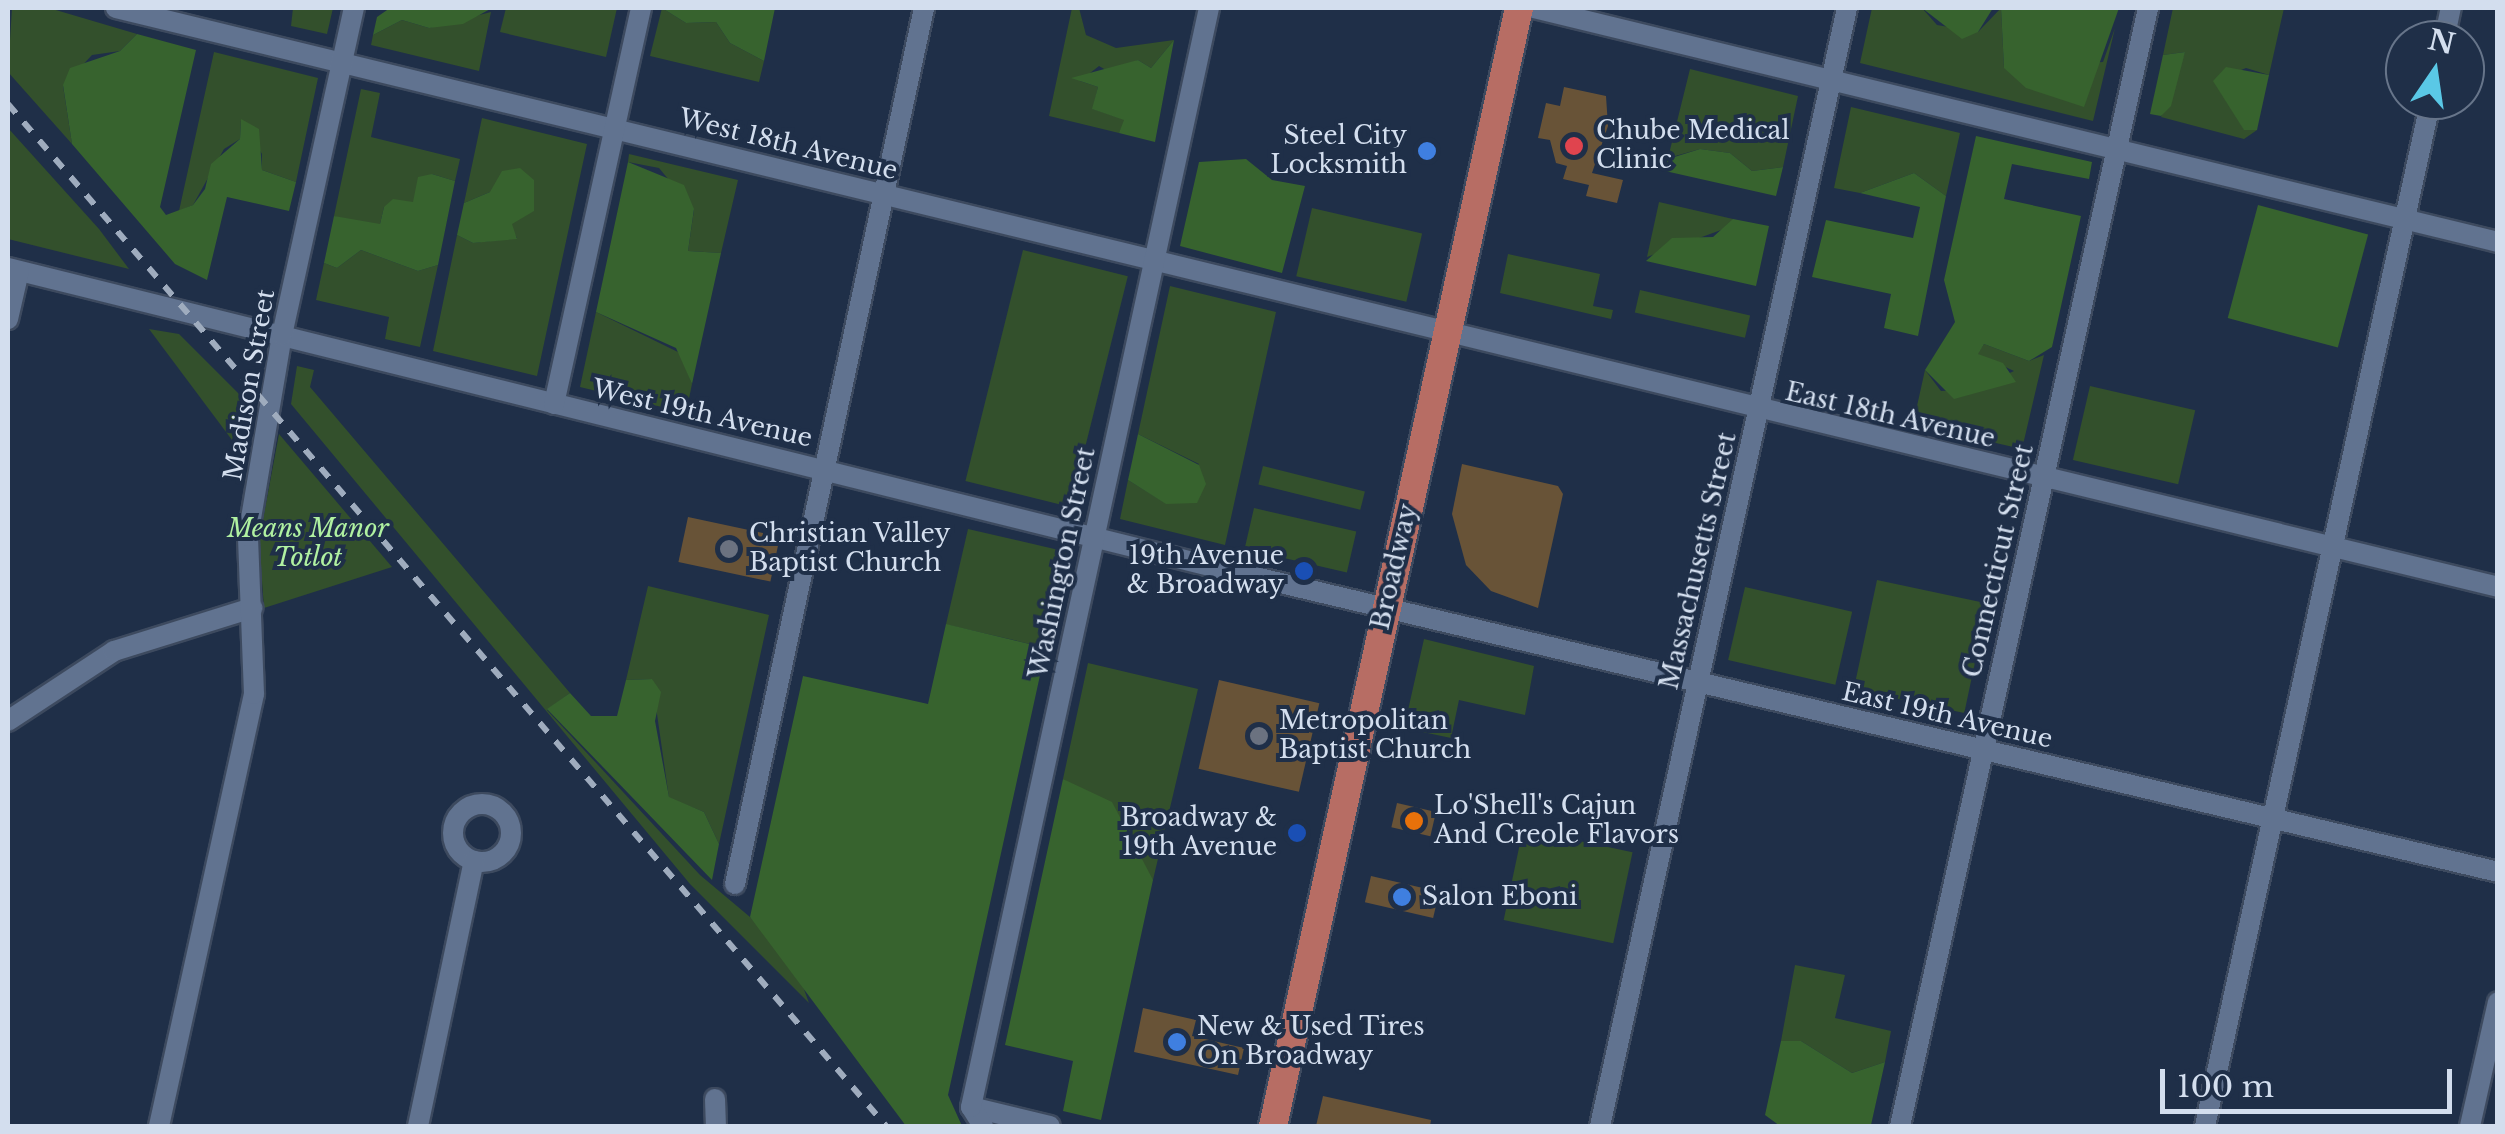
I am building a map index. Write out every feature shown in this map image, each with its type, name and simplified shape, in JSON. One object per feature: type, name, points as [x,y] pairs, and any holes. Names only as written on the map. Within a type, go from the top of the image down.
[{"type":"main road","name":"Broadway","points":[[1273,1126],[1519,8]]},
{"type":"street","name":"West 18th Avenue","points":[[116,8],[1154,259],[1447,336]]},
{"type":"street","name":"Madison Street","points":[[159,1126],[254,694],[248,536],[282,336],[354,8]]},
{"type":"street","points":[[554,404],[641,8]]},
{"type":"street","points":[[735,884],[924,8]]},
{"type":"street","name":"Washington Street","points":[[971,1107],[1209,8]]},
{"type":"street","points":[[1534,8],[2498,242]]},
{"type":"street","name":"Massachusetts Street","points":[[1600,1126],[1847,8]]},
{"type":"street","name":"Connecticut Street","points":[[1900,1126],[2148,8]]},
{"type":"street","points":[[2205,1126],[2427,120]]},
{"type":"street","points":[[8,319],[14,270]]},
{"type":"street","name":"West 19th Avenue","points":[[14,270],[1386,608]]},
{"type":"street","name":"East 18th Avenue","points":[[1447,336],[2498,588]]},
{"type":"street","points":[[8,720],[114,651],[252,608]]},
{"type":"street","name":"East 19th Avenue","points":[[1386,608],[2498,872]]},
{"type":"street","points":[[418,1126],[474,861]]},
{"type":"street","points":[[2470,1126],[2498,1002]]},
{"type":"street","points":[[716,1099],[716,1126]]},
{"type":"street","points":[[971,1107],[983,1126]]},
{"type":"street","points":[[971,1107],[1050,1126]]},
{"type":"green space","points":[[12,8],[49,8],[137,34],[120,51],[92,55],[63,86],[72,144],[8,72]]},
{"type":"green space","points":[[293,8],[333,8],[327,34],[291,26]]},
{"type":"green space","points":[[390,8],[492,8],[463,24],[429,28],[402,20],[373,35],[377,17]]},
{"type":"green space","points":[[506,8],[617,8],[606,57],[500,32]]},
{"type":"green space","points":[[662,8],[686,23],[716,22],[730,43],[764,61],[759,82],[650,56]]},
{"type":"green space","points":[[662,8],[775,8],[764,61],[730,43],[716,22],[686,23]]},
{"type":"green space","points":[[1072,8],[1079,8],[1086,35],[1116,48],[1174,40],[1151,68],[1138,60],[1111,73],[1099,66],[1080,81],[1098,87],[1093,109],[1126,120],[1119,133],[1049,116]]},
{"type":"green space","points":[[1872,8],[1922,8],[1937,25],[1978,32],[2001,8],[2004,68],[2103,62],[2115,28],[2093,121],[1860,63]]},
{"type":"green space","points":[[1922,8],[1993,8],[1978,32],[1962,39]]},
{"type":"green space","points":[[2001,8],[2119,8],[2084,107],[2026,88],[2004,68]]},
{"type":"green space","points":[[2173,8],[2284,8],[2269,75],[2246,68],[2214,81],[2244,129],[2257,130],[2244,139],[2161,117],[2185,52],[2163,55]]},
{"type":"green space","points":[[491,12],[479,71],[371,45],[373,35],[402,20],[429,28]]},
{"type":"green space","points":[[137,34],[196,50],[160,207],[166,215],[193,205],[205,189],[211,164],[240,139],[241,119],[259,129],[262,170],[296,182],[289,211],[227,197],[207,280],[175,264],[72,144],[63,85],[70,68],[120,51]]},
{"type":"green space","points":[[1174,40],[1155,142],[1119,133],[1124,120],[1092,109],[1098,87],[1071,78],[1138,60],[1151,68]]},
{"type":"green space","points":[[214,52],[318,78],[296,182],[262,170],[262,154],[241,120],[240,139],[224,149],[193,205],[179,211]]},
{"type":"green space","points":[[2185,52],[2171,106],[2161,116],[2150,114],[2163,55]]},
{"type":"green space","points":[[2226,67],[2269,75],[2257,130],[2244,130],[2213,81]]},
{"type":"green space","points":[[1690,69],[1798,96],[1783,167],[1752,171],[1730,153],[1700,149],[1668,158]]},
{"type":"green space","points":[[361,89],[380,93],[371,137],[460,159],[455,181],[432,174],[414,202],[384,207],[380,224],[362,226],[334,216]]},
{"type":"green space","points":[[1851,107],[1960,133],[1946,196],[1914,173],[1860,193],[1834,188]]},
{"type":"green space","points":[[482,118],[587,144],[537,376],[433,351],[457,235],[473,243],[517,238],[490,192],[464,203]]},
{"type":"green space","points":[[8,128],[99,229],[129,269],[8,239]]},
{"type":"green space","points":[[1976,136],[2092,162],[2089,179],[2012,164],[2004,199],[2081,216],[2052,347],[2029,361],[1984,344],[1978,354],[2003,363],[2016,382],[1954,399],[1925,370],[1955,322],[1944,280]]},
{"type":"green space","points":[[1700,149],[1730,153],[1752,171],[1783,167],[1776,196],[1665,171],[1668,159]]},
{"type":"green space","points":[[629,154],[738,180],[721,253],[688,251],[694,210],[659,168],[628,162]]},
{"type":"green space","points":[[1246,159],[1272,180],[1305,186],[1282,273],[1180,246],[1199,162]]},
{"type":"green space","points":[[628,162],[684,185],[694,209],[688,251],[721,253],[692,384],[676,348],[596,312]]},
{"type":"green space","points":[[520,168],[534,180],[534,211],[512,224],[517,239],[473,243],[457,235],[464,203],[490,192],[502,171]]},
{"type":"green space","points":[[1914,173],[1946,196],[1918,336],[1884,328],[1891,294],[1812,277],[1826,220],[1913,238],[1920,207],[1860,193]]},
{"type":"green space","points":[[432,174],[455,181],[438,265],[418,271],[361,250],[337,268],[324,263],[334,216],[380,224],[384,207],[393,199],[413,202],[418,177]]},
{"type":"green space","points":[[1659,202],[1733,219],[1732,226],[1647,257]]},
{"type":"green space","points":[[2258,205],[2368,235],[2338,348],[2228,318]]},
{"type":"green space","points":[[1312,208],[1422,233],[1406,302],[1296,276]]},
{"type":"green space","points":[[1733,219],[1769,226],[1756,286],[1646,261],[1672,238],[1713,237]]},
{"type":"green space","points":[[361,250],[418,271],[438,265],[420,347],[385,339],[389,317],[316,300],[324,263],[337,268]]},
{"type":"green space","points":[[1023,250],[1128,276],[1070,507],[965,481]]},
{"type":"green space","points":[[1508,254],[1600,274],[1593,306],[1613,310],[1611,319],[1500,293]]},
{"type":"green space","points":[[1170,286],[1276,312],[1225,545],[1120,519],[1128,480],[1167,504],[1199,464],[1138,434]]},
{"type":"green space","points":[[1640,290],[1750,315],[1745,338],[1635,312]]},
{"type":"green space","points":[[596,312],[680,353],[692,384],[686,413],[580,387]]},
{"type":"green space","points":[[149,329],[179,334],[241,396],[232,440]]},
{"type":"green space","points":[[1984,344],[2029,361],[2044,355],[2022,449],[1913,424],[1925,370],[1941,391],[1975,389],[2014,371],[1977,354]]},
{"type":"green space","points":[[297,366],[314,370],[310,387],[570,693],[547,710],[700,875],[750,917],[798,973],[809,1003],[690,884],[291,404]]},
{"type":"green space","points":[[2090,386],[2195,410],[2178,484],[2073,460]]},
{"type":"green space","name":"Means Manor Totlot","points":[[279,434],[392,567],[264,608],[259,541]]},
{"type":"green space","points":[[1138,434],[1199,465],[1206,484],[1197,503],[1166,504],[1128,480]]},
{"type":"green space","points":[[1263,466],[1365,491],[1360,510],[1258,484]]},
{"type":"green space","points":[[1254,508],[1356,532],[1347,573],[1245,549]]},
{"type":"green space","points":[[968,529],[1068,552],[1046,648],[946,624]]},
{"type":"green space","points":[[1877,580],[1988,603],[1964,713],[1854,690]]},
{"type":"green space","points":[[648,586],[769,615],[719,844],[704,812],[669,798],[652,679],[626,680]]},
{"type":"green space","points":[[1745,587],[1852,612],[1835,685],[1728,660]]},
{"type":"green space","points":[[946,624],[1046,648],[948,1095],[962,1126],[906,1126],[750,917],[803,676],[928,704]]},
{"type":"green space","points":[[1424,639],[1534,666],[1525,715],[1459,700],[1451,738],[1404,728]]},
{"type":"green space","points":[[1088,663],[1198,689],[1153,880],[1144,876],[1139,843],[1113,811],[1063,779]]},
{"type":"green space","points":[[652,679],[661,692],[655,721],[669,797],[704,812],[719,844],[712,880],[547,709],[570,693],[591,716],[617,716],[626,680]]},
{"type":"green space","points":[[1063,779],[1112,802],[1153,880],[1101,1120],[1063,1111],[1073,1061],[1005,1045]]},
{"type":"green space","points":[[1523,829],[1633,852],[1613,943],[1504,920]]},
{"type":"green space","points":[[1795,965],[1845,975],[1835,1018],[1891,1031],[1885,1062],[1852,1073],[1801,1041],[1781,1041]]},
{"type":"green space","points":[[1781,1041],[1801,1041],[1852,1073],[1885,1062],[1871,1125],[1780,1126],[1765,1115]]},
{"type":"building","name":"Chube Medical Clinic","points":[[1564,87],[1606,96],[1608,126],[1592,173],[1623,180],[1617,203],[1586,196],[1589,185],[1563,179],[1567,166],[1556,163],[1550,140],[1538,138],[1546,103],[1560,106]]},
{"type":"building","points":[[1462,464],[1558,486],[1563,494],[1538,608],[1491,591],[1466,565],[1452,514]]},
{"type":"building","name":"Christian Valley Baptist Church","points":[[688,517],[780,537],[770,582],[678,562]]},
{"type":"building","name":"Metropolitan Baptist Church","points":[[1219,680],[1319,703],[1299,792],[1199,769]]},
{"type":"building","name":"Lo'Shell's Cajun And Creole Flavors","points":[[1397,803],[1436,812],[1430,836],[1391,827]]},
{"type":"building","name":"Salon Eboni","points":[[1371,876],[1439,892],[1433,918],[1365,902]]},
{"type":"building","name":"New & Used Tires On Broadway","points":[[1143,1008],[1196,1020],[1192,1036],[1244,1048],[1238,1075],[1134,1052]]},
{"type":"building","points":[[1323,1096],[1431,1120],[1430,1126],[1316,1126]]},
{"type":"railway","points":[[8,104],[886,1126]]},
{"type":"place","name":"Chube Medical Clinic","points":[[1574,146]]},
{"type":"place","name":"Steel City Locksmith","points":[[1427,151]]},
{"type":"place","name":"Christian Valley Baptist Church","points":[[729,549]]},
{"type":"place","name":"19th Avenue & Broadway","points":[[1304,571]]},
{"type":"place","name":"Metropolitan Baptist Church","points":[[1259,736]]},
{"type":"place","name":"Lo'Shell's Cajun And Creole Flavors","points":[[1414,821]]},
{"type":"place","name":"Broadway & 19th Avenue","points":[[1297,833]]},
{"type":"place","name":"Salon Eboni","points":[[1402,897]]},
{"type":"place","name":"New & Used Tires On Broadway","points":[[1177,1042]]}]
